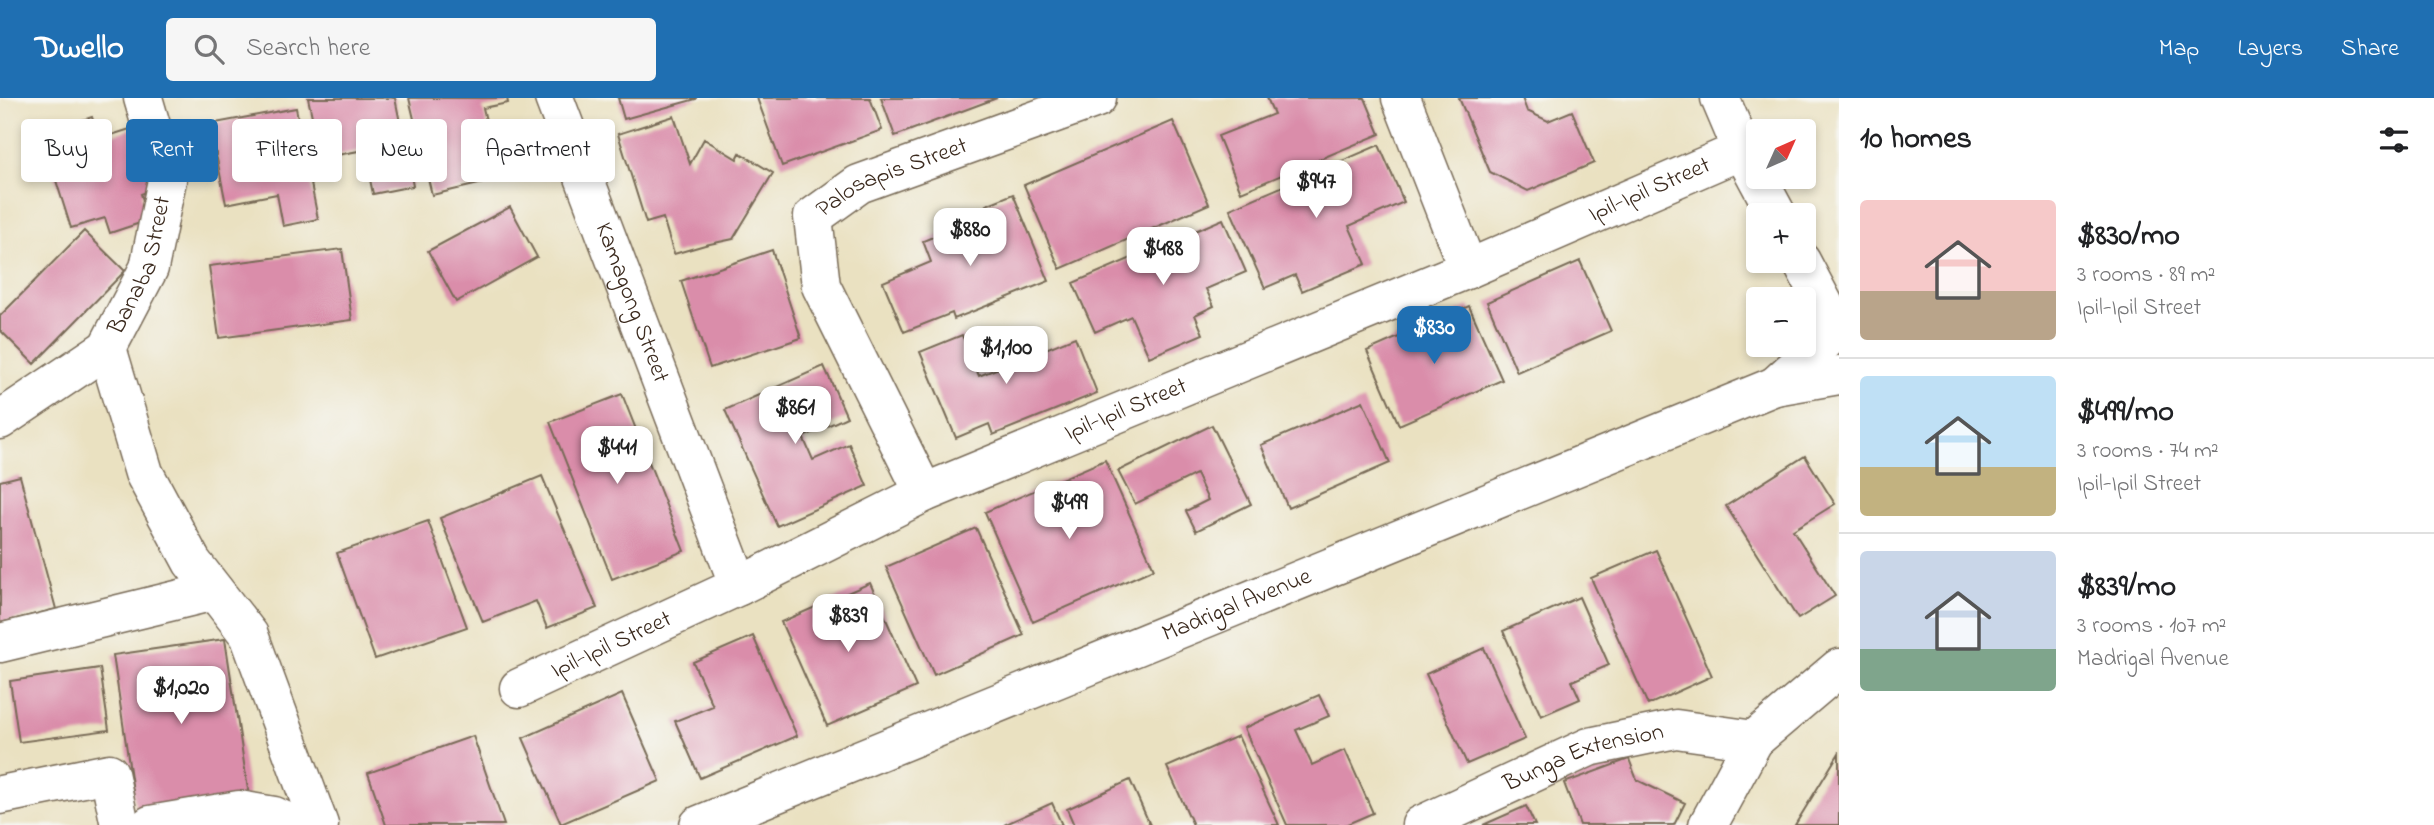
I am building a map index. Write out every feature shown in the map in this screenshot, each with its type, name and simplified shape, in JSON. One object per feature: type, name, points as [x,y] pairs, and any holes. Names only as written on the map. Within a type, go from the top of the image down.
[{"type":"street","name":"Banaba Street","points":[[0,420],[107,348],[149,268],[167,180],[143,98]]},
{"type":"street","name":"Kamagong Street","points":[[554,98],[738,586]]},
{"type":"street","name":"Palosapis Street","points":[[924,493],[821,286],[813,217],[859,184],[1097,98]]},
{"type":"street","points":[[1401,98],[1468,269]]},
{"type":"street","points":[[1720,98],[1742,149],[1771,203]]},
{"type":"street","name":"Ipil-Ipil Street","points":[[519,688],[738,586],[924,493],[1468,269],[1742,149]]},
{"type":"street","points":[[1807,273],[1838,330]]},
{"type":"street","name":"Madrigal Avenue","points":[[1775,386],[1838,330]]},
{"type":"street","points":[[107,348],[144,472],[203,576],[249,635],[318,825]]},
{"type":"street","name":"Madrigal Avenue","points":[[699,825],[1775,386],[1839,376]]},
{"type":"street","points":[[0,643],[203,576]]},
{"type":"street","points":[[1708,825],[1754,740],[1839,668]]},
{"type":"street","name":"Bunga Extension","points":[[1421,825],[1590,747],[1676,729],[1754,740]]},
{"type":"street","points":[[0,795],[109,773],[120,825]]},
{"type":"street","points":[[150,825],[239,810],[274,816],[293,825]]},
{"type":"building","points":[[308,98],[395,98],[399,119],[356,119],[356,151],[342,154],[342,119],[313,119]]},
{"type":"building","points":[[409,98],[507,98],[508,103],[483,108],[486,119],[461,119],[461,182],[487,182],[432,195],[429,182],[447,182],[447,119],[414,119]]},
{"type":"building","points":[[618,98],[696,98],[696,99],[624,119]]},
{"type":"building","points":[[757,98],[870,98],[882,130],[782,166]]},
{"type":"building","points":[[881,98],[997,98],[895,136]]},
{"type":"building","points":[[1267,98],[1365,98],[1380,134],[1241,192],[1218,136],[1274,114]]},
{"type":"building","points":[[1459,98],[1522,98],[1527,111],[1548,121],[1572,111],[1594,163],[1528,191],[1490,172]]},
{"type":"building","points":[[296,108],[298,119],[237,119]]},
{"type":"building","points":[[674,116],[690,164],[704,139],[737,159],[740,153],[773,173],[733,239],[674,254],[663,218],[646,223],[618,134]]},
{"type":"building","points":[[232,120],[232,182],[311,182],[318,219],[283,226],[277,194],[226,204],[218,164],[218,123]]},
{"type":"building","points":[[1173,121],[1209,204],[1060,269],[1024,185]]},
{"type":"building","points":[[126,130],[126,182],[150,182],[153,190],[141,194],[149,220],[110,233],[105,218],[71,228],[56,182],[112,182],[112,135]]},
{"type":"building","points":[[1379,145],[1404,202],[1349,226],[1366,264],[1302,291],[1295,275],[1265,288],[1230,209]]},
{"type":"building","points":[[371,182],[412,182],[413,186],[373,194]]},
{"type":"building","points":[[1013,194],[1049,281],[954,319],[952,313],[904,332],[883,282],[931,262],[923,241],[989,214],[986,205]]},
{"type":"building","points":[[510,207],[537,257],[456,302],[428,251]]},
{"type":"building","points":[[1223,219],[1246,272],[1206,289],[1214,306],[1195,315],[1203,334],[1149,357],[1131,316],[1095,332],[1073,283]]},
{"type":"building","points":[[84,231],[125,271],[34,364],[0,330],[0,316]]},
{"type":"building","points":[[342,249],[352,320],[219,338],[209,266]]},
{"type":"building","points":[[772,250],[801,338],[710,368],[681,281]]},
{"type":"building","points":[[1580,261],[1611,331],[1517,372],[1487,302]]},
{"type":"building","points":[[1469,306],[1502,380],[1399,425],[1367,351]]},
{"type":"building","points":[[962,335],[979,376],[1075,337],[1097,393],[993,435],[989,424],[956,438],[920,352]]},
{"type":"building","points":[[824,366],[847,417],[803,437],[813,460],[849,444],[867,486],[777,526],[725,410]]},
{"type":"building","points":[[622,394],[684,551],[612,579],[550,422]]},
{"type":"building","points":[[1363,401],[1390,463],[1288,508],[1261,445]]},
{"type":"building","points":[[1212,425],[1251,504],[1196,531],[1186,511],[1208,500],[1196,474],[1135,504],[1118,471]]},
{"type":"building","points":[[1805,456],[1835,504],[1793,530],[1835,596],[1798,619],[1726,506]]},
{"type":"building","points":[[1105,460],[1154,569],[1033,622],[985,512]]},
{"type":"building","points":[[20,476],[56,609],[0,623],[0,481]]},
{"type":"building","points":[[542,476],[597,608],[547,628],[536,601],[483,622],[440,518]]},
{"type":"building","points":[[428,521],[467,627],[375,659],[337,553]]},
{"type":"building","points":[[976,528],[1024,635],[934,675],[886,567]]},
{"type":"building","points":[[1656,550],[1712,676],[1648,705],[1591,578]]},
{"type":"building","points":[[870,583],[916,687],[827,726],[781,622]]},
{"type":"building","points":[[1579,597],[1609,665],[1572,681],[1580,699],[1541,716],[1503,631]]},
{"type":"building","points":[[753,636],[797,736],[700,778],[675,721],[713,706],[693,662]]},
{"type":"building","points":[[225,639],[249,796],[136,812],[113,655]]},
{"type":"building","points":[[1484,648],[1525,739],[1467,764],[1426,674]]},
{"type":"building","points":[[100,668],[109,730],[19,742],[10,681]]},
{"type":"building","points":[[622,694],[660,781],[561,824],[523,738]]},
{"type":"building","points":[[1319,695],[1329,716],[1296,730],[1312,765],[1345,750],[1373,813],[1345,825],[1287,825],[1244,728]]},
{"type":"building","points":[[473,736],[504,825],[386,825],[368,773]]},
{"type":"building","points":[[1238,736],[1279,825],[1193,825],[1167,767]]},
{"type":"building","points":[[1839,753],[1839,825],[1795,825]]},
{"type":"building","points":[[1629,759],[1637,780],[1685,803],[1674,825],[1580,825],[1564,783]]},
{"type":"building","points":[[1130,780],[1150,825],[1074,825],[1067,809]]},
{"type":"building","points":[[1052,803],[1062,825],[1004,825]]},
{"type":"building","points":[[1526,806],[1535,825],[1483,825]]}]
